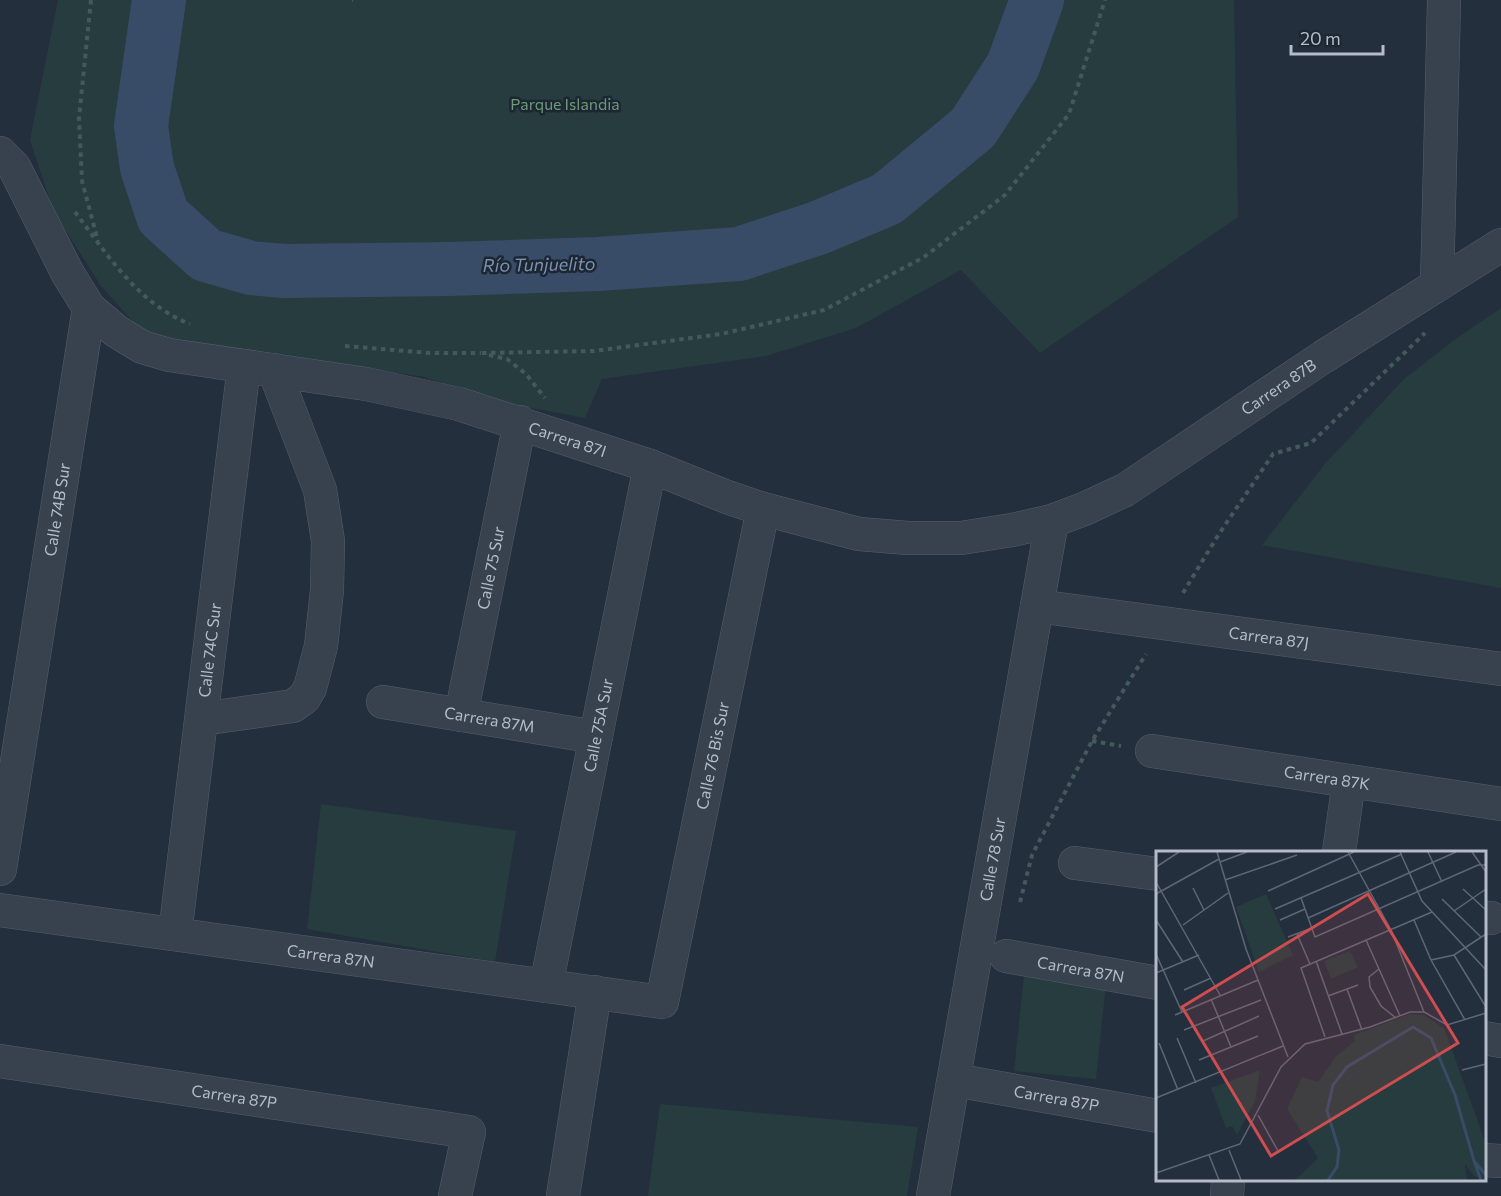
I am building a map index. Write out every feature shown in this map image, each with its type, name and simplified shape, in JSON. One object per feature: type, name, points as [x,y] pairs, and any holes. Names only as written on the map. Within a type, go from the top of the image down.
[{"type":"street","points":[[1437,285],[1444,2]]},
{"type":"street","points":[[7,160],[89,308]]},
{"type":"street","name":"Carrera 87B","points":[[1052,521],[1125,490],[1266,394],[1501,245]]},
{"type":"street","name":"Carrera 87I","points":[[89,308],[116,331],[142,347],[169,355],[413,393],[459,404],[650,466],[762,509],[859,534],[908,538],[961,538],[1052,521]]},
{"type":"street","name":"Calle 74B Sur","points":[[0,869],[89,308]]},
{"type":"street","points":[[202,718],[293,706],[304,698],[310,688],[321,646],[327,590],[328,541],[320,490],[259,368]]},
{"type":"street","name":"Calle 74C Sur","points":[[175,934],[202,718],[259,368]]},
{"type":"street","name":"Calle 75 Sur","points":[[461,715],[520,422]]},
{"type":"street","name":"Calle 75A Sur","points":[[546,986],[650,466]]},
{"type":"street","name":"Calle 76 Bis Sur","points":[[662,1002],[762,509]]},
{"type":"street","name":"Calle 78 Sur","points":[[933,1196],[1052,521]]},
{"type":"street","name":"Carrera 87J","points":[[1037,606],[1501,669]]},
{"type":"street","name":"Carrera 87M","points":[[383,702],[596,737]]},
{"type":"street","name":"Carrera 87K","points":[[1152,751],[1501,804]]},
{"type":"street","points":[[1339,851],[1349,781]]},
{"type":"street","points":[[1076,863],[1156,874]]},
{"type":"street","name":"Carrera 87N","points":[[0,910],[662,1002]]},
{"type":"street","name":"Carrera 87N","points":[[1006,956],[1156,983]]},
{"type":"street","points":[[563,1196],[595,993]]},
{"type":"street","points":[[1486,1038],[1501,1041]]},
{"type":"street","name":"Carrera 87P","points":[[0,1061],[469,1132],[455,1196]]},
{"type":"street","name":"Carrera 87P","points":[[954,1080],[1156,1116]]},
{"type":"street","points":[[1486,1160],[1501,1161]]},
{"type":"street","points":[[1227,1196],[1228,1181]]},
{"type":"path","points":[[91,0],[78,118],[82,181],[99,244]]},
{"type":"path","points":[[338,346],[430,353],[594,351],[721,334],[824,310],[924,257],[1005,195],[1069,114],[1105,0]]},
{"type":"path","points":[[68,203],[110,260],[153,305],[174,318],[195,326]]},
{"type":"path","points":[[1006,956],[1032,855],[1092,741],[1217,537],[1273,454],[1311,443],[1428,330]]},
{"type":"path","points":[[482,353],[507,359],[526,374],[547,400]]},
{"type":"green space","name":"Parque Islandia","points":[[58,0],[1234,0],[1238,217],[1040,353],[961,270],[856,328],[766,356],[602,379],[585,418],[510,404],[420,376],[178,345],[137,326],[101,286],[54,212],[30,140]]},
{"type":"green space","points":[[1501,308],[1501,588],[1262,545],[1324,465],[1404,379]]},
{"type":"green space","points":[[321,804],[516,831],[495,962],[307,929]]},
{"type":"green space","points":[[1024,975],[1106,984],[1096,1079],[1014,1071]]},
{"type":"green space","points":[[660,1104],[918,1127],[907,1196],[648,1196]]},
{"type":"waterway","name":"Río Tunjuelito","points":[[159,0],[141,126],[147,168],[163,216],[206,255],[251,268],[284,271],[598,264],[739,254],[818,228],[887,199],[973,128],[1013,66],[1037,0]]}]
